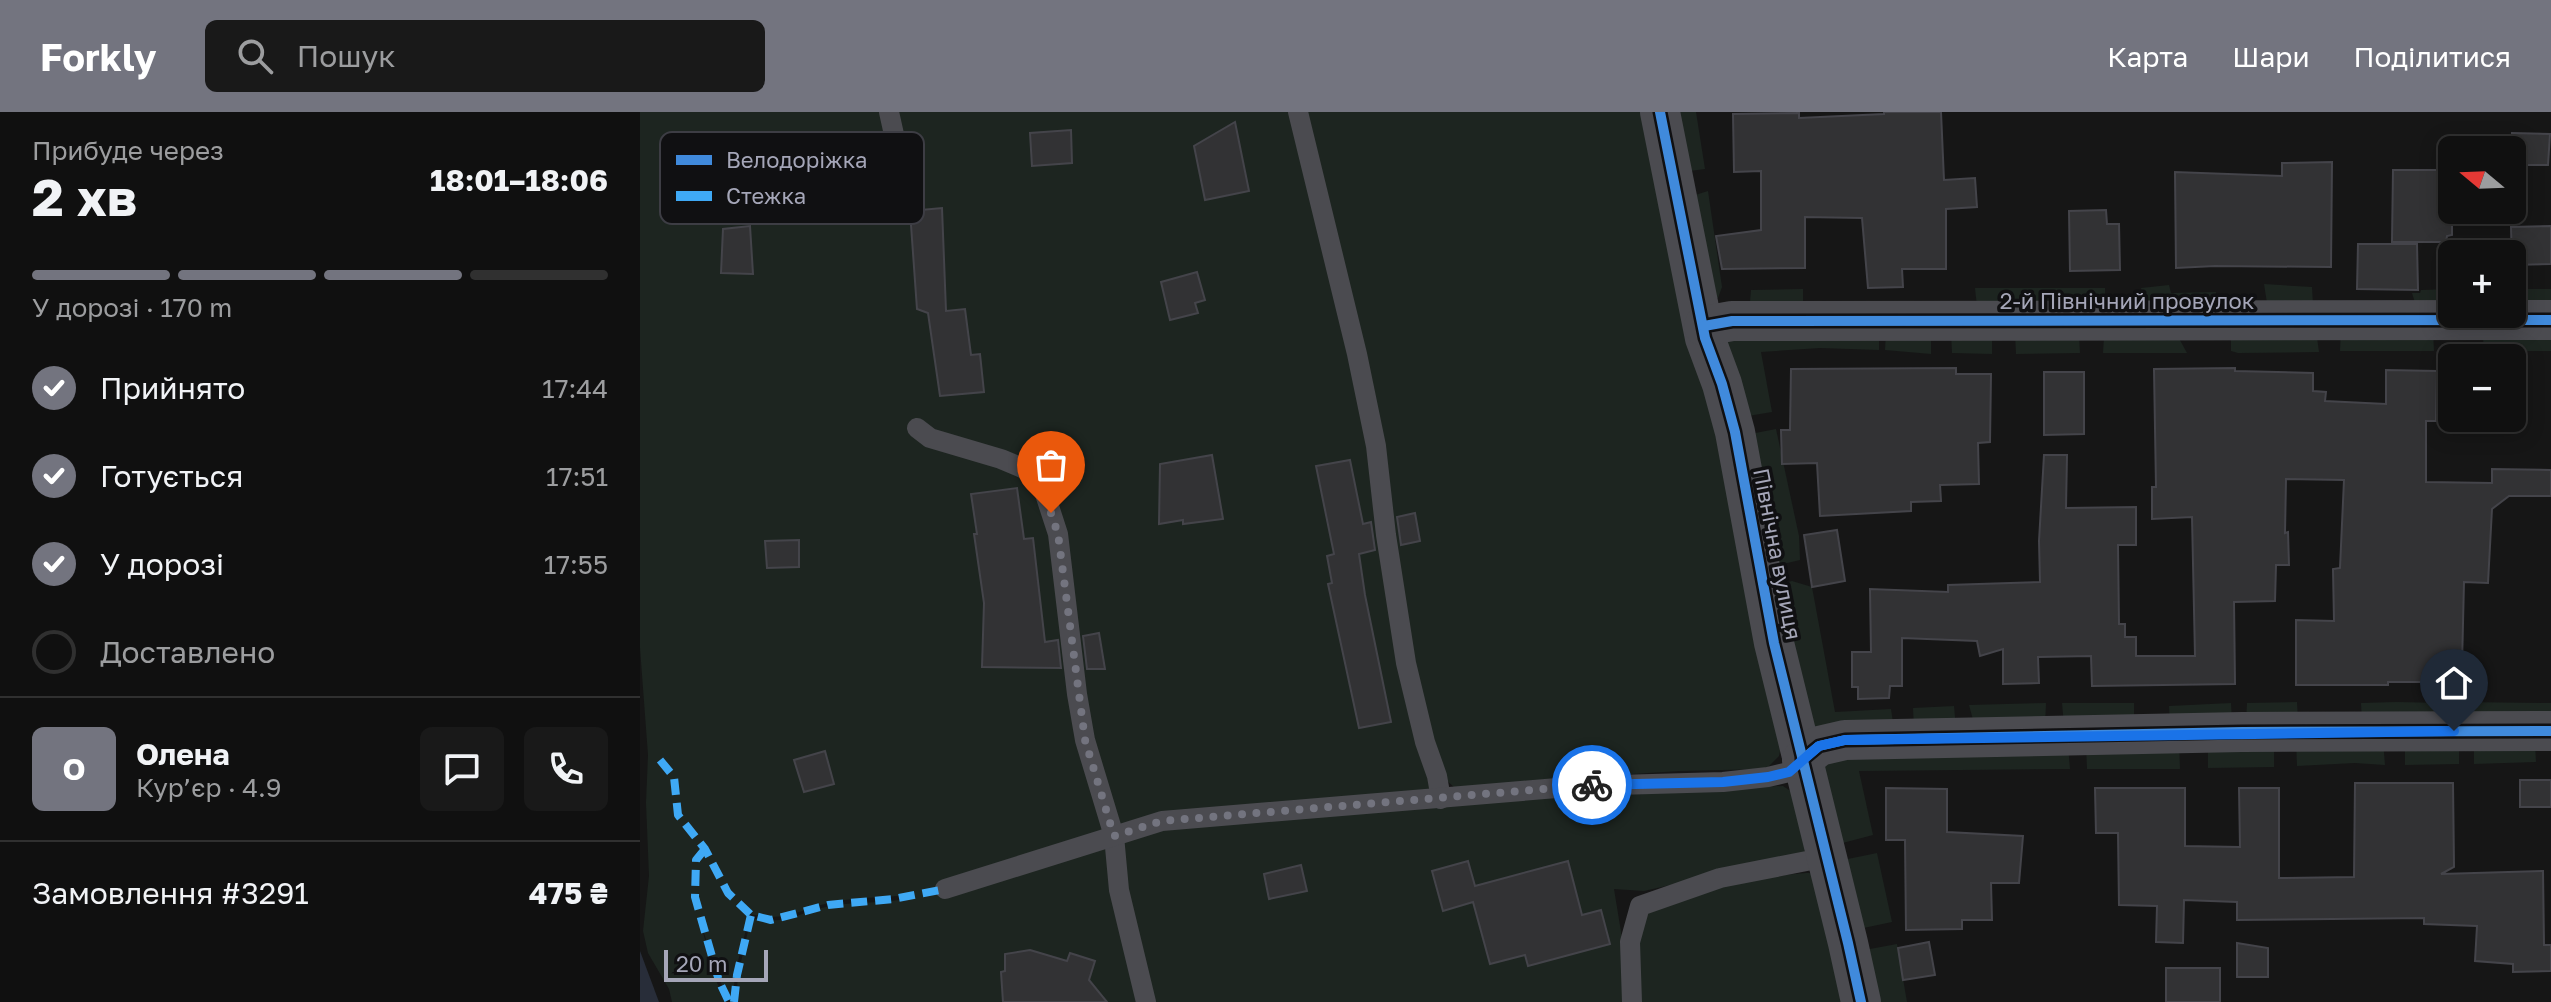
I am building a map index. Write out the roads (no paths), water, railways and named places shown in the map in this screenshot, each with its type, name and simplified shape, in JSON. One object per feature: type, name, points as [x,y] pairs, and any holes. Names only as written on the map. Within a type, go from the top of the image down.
[{"type":"street","name":"Північна вулиця","points":[[1660,112],[1705,338],[1735,432],[1774,643],[1861,1002]]},
{"type":"street","name":"2-й Північний провулок","points":[[1704,326],[1732,321],[2551,320]]},
{"type":"street","points":[[1802,760],[1819,746],[1845,740],[2156,733],[2551,731]]},
{"type":"lane","points":[[889,112],[893,132]]},
{"type":"lane","points":[[1298,112],[1357,354],[1376,446],[1406,663],[1441,799]]},
{"type":"lane","points":[[917,428],[930,438],[1027,470],[1044,491],[1058,534],[1085,740],[1114,836],[1119,890],[1146,1002]]},
{"type":"lane","points":[[945,889],[1162,821],[1581,786],[1723,782],[1789,772],[1802,760]]},
{"type":"lane","points":[[1632,1002],[1630,942],[1640,906],[1720,878],[1827,857]]},
{"type":"water","points":[[640,951],[659,1002],[640,1002]]}]
